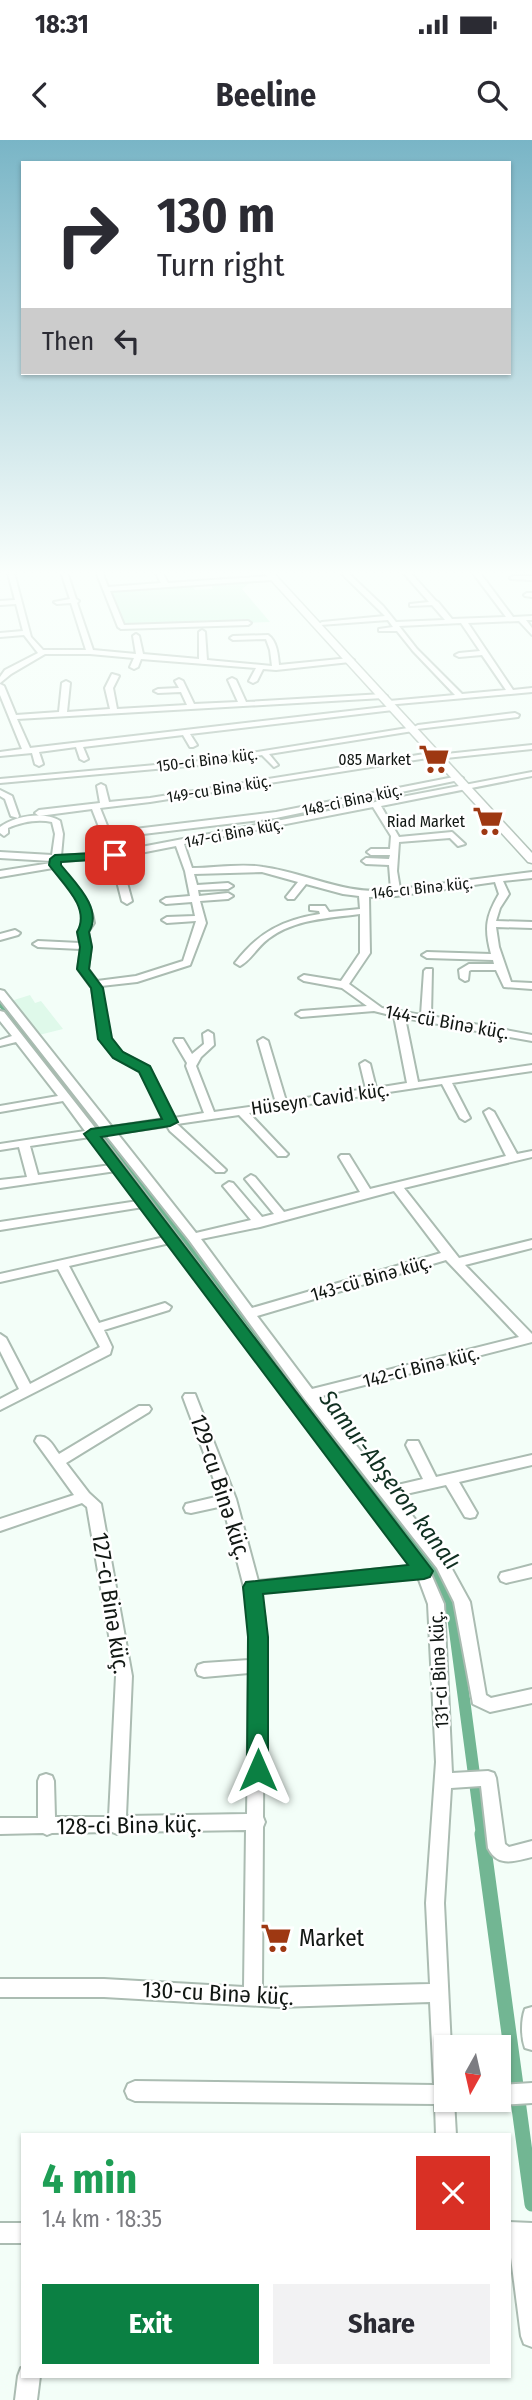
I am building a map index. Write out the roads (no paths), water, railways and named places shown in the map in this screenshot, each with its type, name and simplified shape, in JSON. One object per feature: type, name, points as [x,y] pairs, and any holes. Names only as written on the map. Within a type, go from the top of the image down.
[{"type":"main road","points":[[364,674],[392,703]]},
{"type":"main road","points":[[366,674],[532,849]]},
{"type":"main road","points":[[466,781],[532,860]]},
{"type":"street","points":[[253,681],[256,674]]},
{"type":"street","points":[[441,674],[460,696]]},
{"type":"street","points":[[498,674],[510,691]]},
{"type":"street","points":[[114,711],[109,688],[115,676]]},
{"type":"street","points":[[232,680],[243,704]]},
{"type":"street","points":[[179,681],[192,707]]},
{"type":"street","points":[[0,683],[12,717],[38,764]]},
{"type":"street","points":[[63,714],[66,683]]},
{"type":"street","points":[[158,691],[184,690]]},
{"type":"street","points":[[521,690],[532,702]]},
{"type":"street","points":[[0,748],[56,748],[160,739],[185,732],[237,730],[392,703],[532,690]]},
{"type":"street","points":[[12,717],[345,698],[392,703]]},
{"type":"street","points":[[0,754],[28,748],[307,713],[331,708],[345,698]]},
{"type":"street","points":[[147,700],[149,709]]},
{"type":"street","name":"150-ci Binə küç.","points":[[0,781],[201,763],[415,728],[515,715]]},
{"type":"street","points":[[185,732],[193,745]]},
{"type":"street","points":[[479,744],[487,752]]},
{"type":"street","points":[[79,745],[84,760]]},
{"type":"street","name":"149-cu Binə küç.","points":[[0,817],[95,807],[442,755],[532,747]]},
{"type":"street","points":[[56,748],[60,760]]},
{"type":"street","points":[[264,753],[274,765]]},
{"type":"street","name":"147-ci Binə küç.","points":[[0,855],[55,862],[115,855],[376,805],[466,781],[532,774]]},
{"type":"street","name":"148-ci Binə küç.","points":[[95,807],[104,830],[118,834],[285,814],[466,781]]},
{"type":"street","points":[[100,786],[106,805]]},
{"type":"street","points":[[0,792],[9,798],[15,816]]},
{"type":"street","points":[[376,805],[396,841],[393,857],[396,893]]},
{"type":"street","points":[[4,833],[4,827],[11,823],[54,820],[59,827],[55,862],[87,910],[89,923],[83,932],[86,946],[83,969],[95,984],[105,1039],[118,1055],[145,1069],[178,1134],[220,1170]]},
{"type":"street","points":[[280,824],[285,837]]},
{"type":"street","points":[[396,841],[452,835],[461,844]]},
{"type":"street","points":[[95,984],[137,979],[187,963],[200,921],[189,871],[179,843]]},
{"type":"street","points":[[371,852],[393,857]]},
{"type":"street","points":[[115,855],[127,901]]},
{"type":"street","points":[[366,861],[393,857]]},
{"type":"street","points":[[0,874],[55,862]]},
{"type":"street","name":"146-cı Binə küç.","points":[[189,871],[262,869],[364,894],[396,893],[532,875]]},
{"type":"street","points":[[498,879],[504,894],[494,910],[492,925],[499,962],[509,986],[532,986]]},
{"type":"street","points":[[291,897],[304,880]]},
{"type":"street","points":[[166,901],[194,893],[228,891]]},
{"type":"street","points":[[304,978],[344,985],[365,953],[364,894]]},
{"type":"street","points":[[313,908],[322,908],[326,916]]},
{"type":"street","points":[[240,963],[251,947],[274,928],[363,911]]},
{"type":"street","points":[[167,920],[200,921],[213,926]]},
{"type":"street","points":[[492,925],[532,925]]},
{"type":"street","points":[[0,937],[15,933]]},
{"type":"street","points":[[38,944],[86,946]]},
{"type":"street","points":[[427,955],[499,962]]},
{"type":"street","points":[[464,978],[464,970],[469,967],[499,962]]},
{"type":"street","points":[[426,1017],[429,971]]},
{"type":"street","name":"144-cü Binə küç.","points":[[344,985],[372,1003],[376,1009],[532,1038]]},
{"type":"street","points":[[0,993],[193,1237],[309,1395],[446,1570],[462,1602],[478,1695],[483,1704],[498,1704],[532,1696]]},
{"type":"street","points":[[301,1014],[376,1009]]},
{"type":"street","points":[[399,1013],[414,1086]]},
{"type":"street","name":"131-ci Binə küç.","points":[[0,1014],[424,1571],[436,1604],[444,1781],[435,1866],[440,2035]]},
{"type":"street","points":[[191,1061],[209,1045],[208,1034]]},
{"type":"street","points":[[0,1043],[18,1038]]},
{"type":"street","points":[[179,1041],[191,1061],[210,1116]]},
{"type":"street","points":[[263,1041],[282,1105]]},
{"type":"street","points":[[365,1064],[372,1092]]},
{"type":"street","name":"Hüseyn Cavid küç.","points":[[91,1134],[532,1068]]},
{"type":"street","points":[[446,1081],[465,1118]]},
{"type":"street","points":[[3,1105],[64,1098]]},
{"type":"street","points":[[241,1111],[282,1154]]},
{"type":"street","points":[[489,1112],[513,1158]]},
{"type":"street","points":[[0,1147],[91,1134]]},
{"type":"street","points":[[24,1144],[34,1180]]},
{"type":"street","points":[[193,1237],[260,1223],[366,1192],[532,1154]]},
{"type":"street","points":[[345,1157],[366,1192]]},
{"type":"street","points":[[0,1184],[118,1167]]},
{"type":"street","points":[[251,1179],[282,1217]]},
{"type":"street","points":[[229,1186],[260,1223]]},
{"type":"street","points":[[397,1187],[452,1259],[530,1338]]},
{"type":"street","points":[[0,1226],[146,1203]]},
{"type":"street","points":[[0,1278],[172,1240]]},
{"type":"street","name":"143-cü Binə küç.","points":[[248,1314],[452,1259],[532,1244]]},
{"type":"street","points":[[0,1405],[105,1351],[106,1347],[97,1328],[62,1265]]},
{"type":"street","points":[[97,1328],[165,1307]]},
{"type":"street","points":[[0,1338],[27,1391]]},
{"type":"street","name":"142-ci Binə küç.","points":[[309,1395],[530,1338]]},
{"type":"street","name":"129-cu Binə küç.","points":[[190,1397],[229,1499],[253,1587],[258,1666],[253,1997]]},
{"type":"street","points":[[59,1461],[144,1409]]},
{"type":"street","name":"127-ci Binə küç.","points":[[43,1441],[84,1497],[94,1504],[97,1517],[122,1655],[117,1826]]},
{"type":"street","points":[[413,1446],[432,1483]]},
{"type":"street","points":[[387,1493],[532,1460]]},
{"type":"street","points":[[450,1479],[470,1513]]},
{"type":"street","points":[[0,1525],[84,1497]]},
{"type":"street","points":[[191,1508],[229,1499]]},
{"type":"street","points":[[506,1577],[532,1570]]},
{"type":"street","points":[[253,1587],[424,1571]]},
{"type":"street","points":[[204,1670],[258,1666]]},
{"type":"street","points":[[444,1781],[488,1778],[497,1848],[507,1855],[532,1849]]},
{"type":"street","points":[[46,1781],[47,1827]]},
{"type":"street","name":"128-ci Binə küç.","points":[[0,1826],[257,1822]]},
{"type":"street","name":"130-cu Binə küç.","points":[[0,1988],[104,1987],[253,1997],[437,1993]]},
{"type":"street","points":[[532,2016],[532,2041]]},
{"type":"street","points":[[135,2091],[434,2095]]},
{"type":"street","points":[[511,2094],[530,2093]]},
{"type":"street","name":"131-ci Binə küç.","points":[[445,2112],[446,2133]]},
{"type":"street","points":[[0,2233],[21,2233]]},
{"type":"street","points":[[520,2233],[532,2336]]},
{"type":"street","points":[[26,2400],[29,2378]]},
{"type":"waterway","name":"Samur-Abşeron kanalı","points":[[0,1002],[36,1049]]},
{"type":"waterway","name":"Samur-Abşeron kanalı","points":[[35,1048],[298,1394]]},
{"type":"waterway","name":"Samur-Abşeron kanalı","points":[[297,1392],[445,1587],[453,1616],[482,1835]]},
{"type":"waterway","name":"Samur-Abşeron kanalı","points":[[482,1834],[532,2204]]},
{"type":"place","name":"085 Market","points":[[434,759]]},
{"type":"place","name":"Riad Market","points":[[488,821]]},
{"type":"place","name":"Market","points":[[276,1938]]}]
